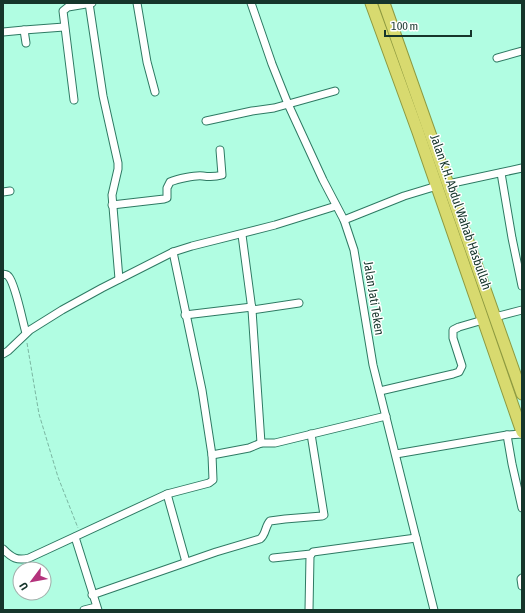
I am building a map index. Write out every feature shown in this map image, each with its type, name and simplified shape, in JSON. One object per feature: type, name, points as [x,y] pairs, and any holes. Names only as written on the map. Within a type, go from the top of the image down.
[{"type":"highway","name":"Jalan K.H. Abdul Wahab Hasbullah","points":[[371,3],[438,189],[522,433]]},
{"type":"highway","name":"Jalan K.H. Abdul Wahab Hasbullah","points":[[384,3],[522,394]]},
{"type":"highway","points":[[395,35],[398,52],[421,115],[420,119],[413,118]]},
{"type":"highway","points":[[428,127],[424,125],[422,126],[422,131],[438,189]]},
{"type":"street","points":[[74,100],[62,14],[64,9],[68,7],[91,3],[103,96],[118,163],[112,195],[112,205],[119,279]]},
{"type":"street","points":[[136,3],[147,62],[155,92]]},
{"type":"street","name":"Jalan Jati Teken","points":[[251,3],[272,64],[288,104],[313,160],[344,220],[354,250],[372,356],[434,610]]},
{"type":"street","points":[[3,32],[64,27]]},
{"type":"street","points":[[24,30],[26,43]]},
{"type":"street","points":[[497,58],[522,51]]},
{"type":"street","points":[[206,121],[274,108],[335,91]]},
{"type":"street","points":[[112,205],[164,199],[167,198],[167,188],[170,182],[202,176],[208,177],[222,175],[220,150]]},
{"type":"street","points":[[448,184],[522,168]]},
{"type":"street","points":[[501,173],[522,286]]},
{"type":"street","points":[[344,220],[404,196],[438,189]]},
{"type":"street","points":[[3,354],[26,333],[62,310],[173,252],[192,246],[242,235],[336,206]]},
{"type":"street","points":[[242,235],[252,308],[261,443]]},
{"type":"street","points":[[3,549],[10,556],[22,560],[30,558],[167,494],[212,481],[212,455],[202,390],[173,252]]},
{"type":"street","points":[[3,274],[8,276],[11,283],[26,333]]},
{"type":"street","points":[[186,315],[299,303]]},
{"type":"street","points":[[495,317],[522,310]]},
{"type":"street","points":[[380,391],[459,372],[462,366],[453,338],[453,330],[483,320]]},
{"type":"street","points":[[212,455],[249,448],[261,443],[276,443],[386,416]]},
{"type":"street","points":[[396,454],[522,433]]},
{"type":"street","points":[[92,595],[186,562],[260,539],[270,521],[285,518],[322,516],[325,514],[311,434]]},
{"type":"street","points":[[507,435],[522,508]]},
{"type":"street","points":[[167,494],[186,562]]},
{"type":"street","points":[[78,536],[92,595],[97,608],[84,610]]},
{"type":"street","points":[[273,558],[311,554],[314,551],[416,538]]},
{"type":"street","points":[[309,610],[311,554]]},
{"type":"street","points":[[522,578],[522,586]]},
{"type":"path","points":[[26,333],[39,414],[78,536]]}]
